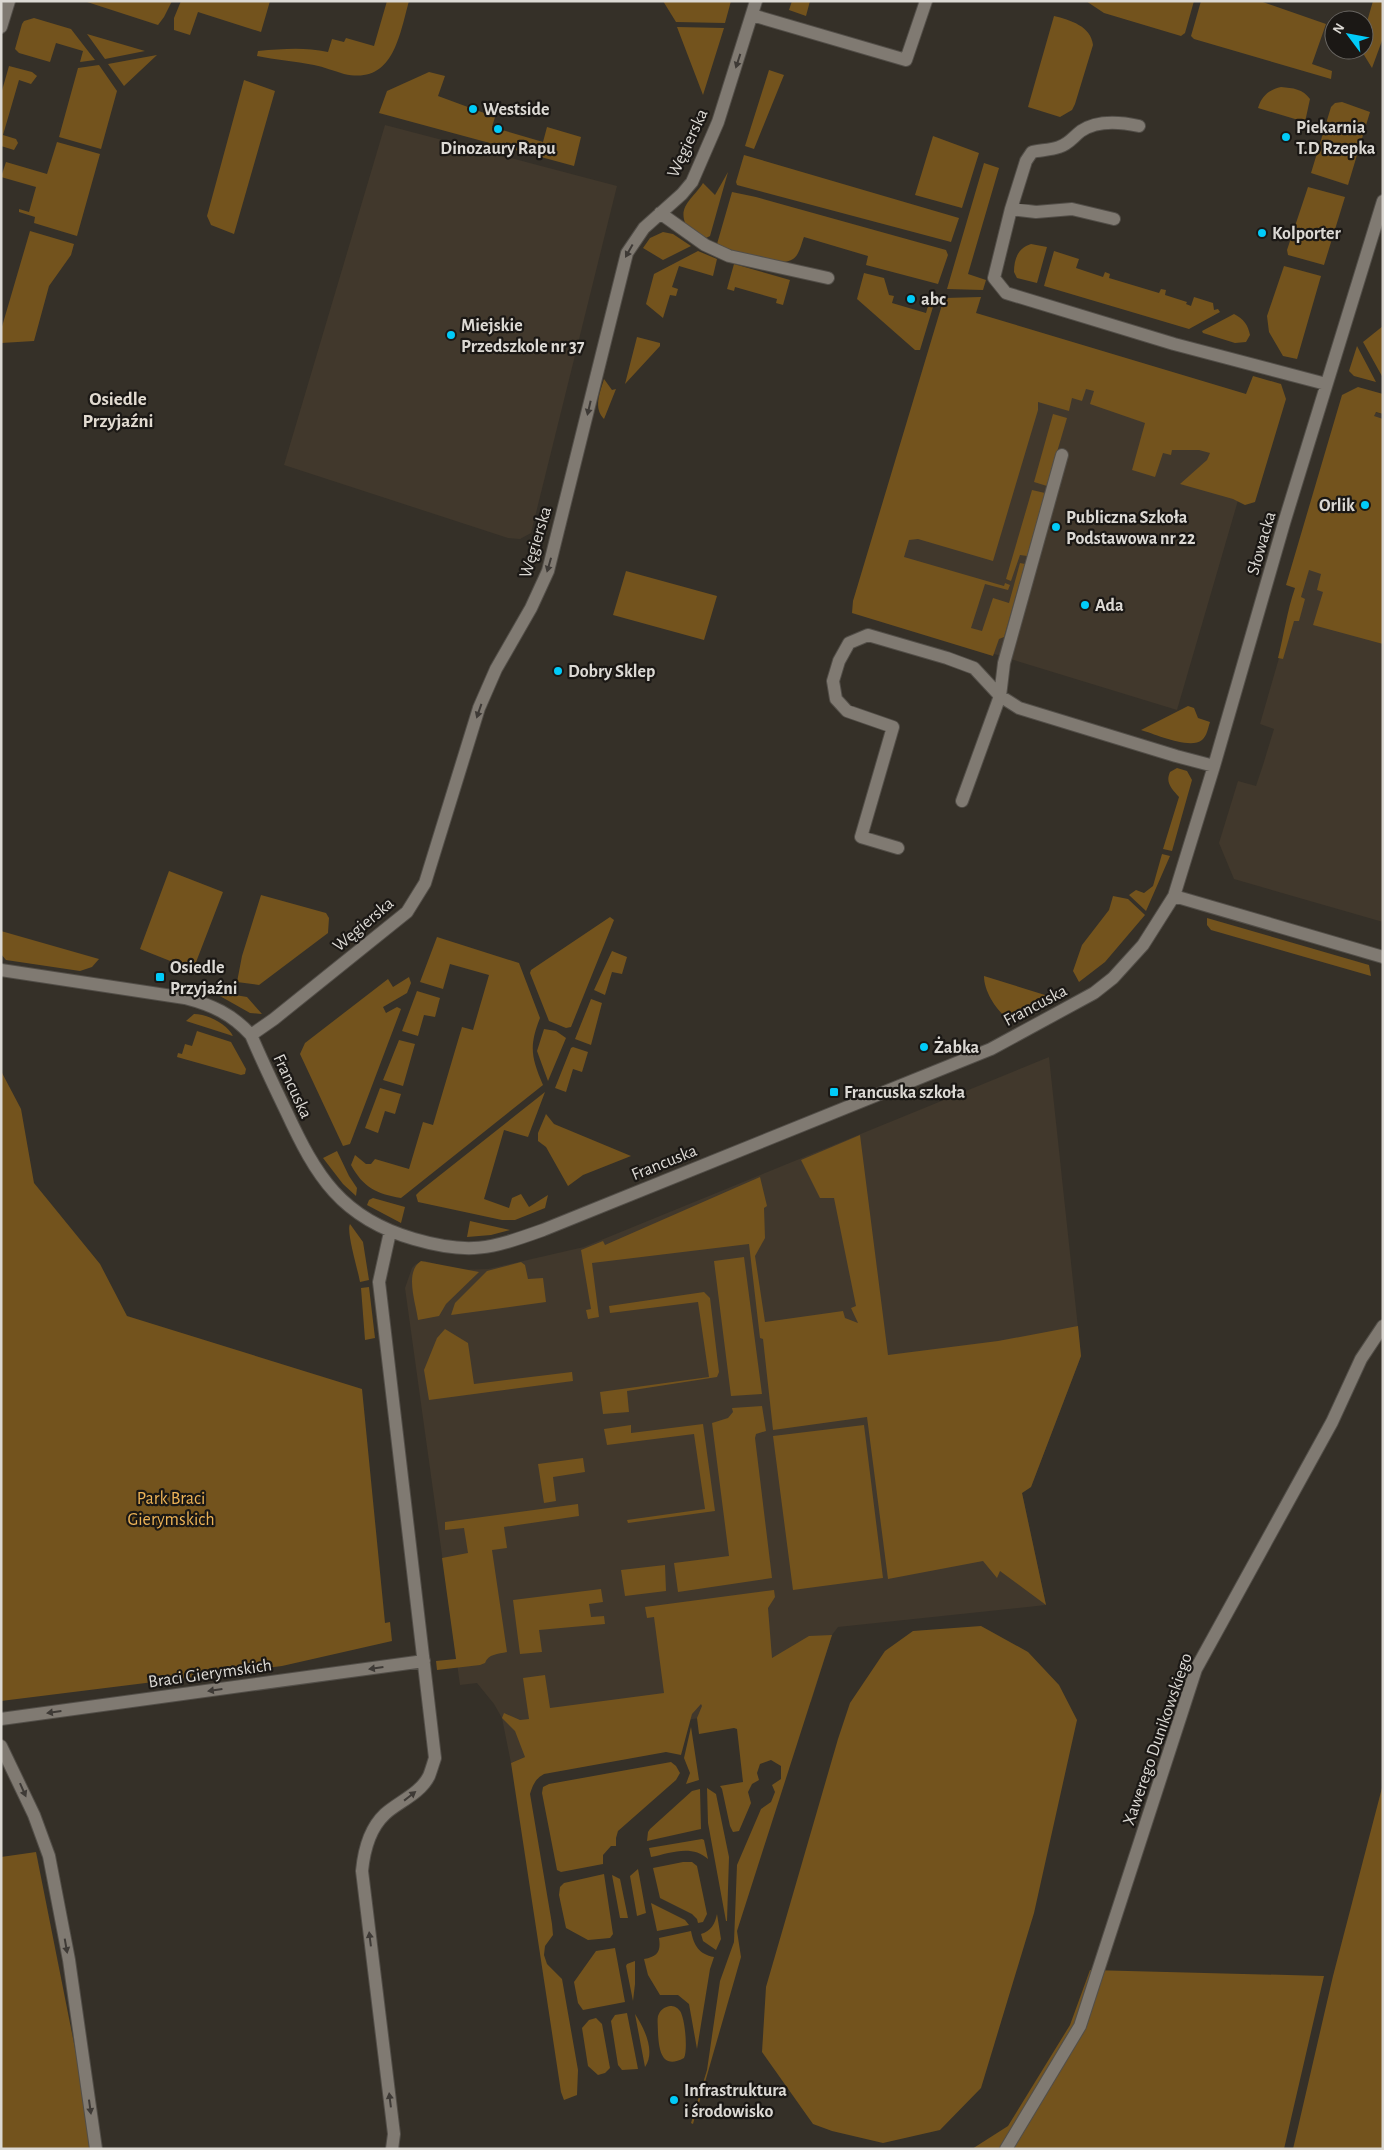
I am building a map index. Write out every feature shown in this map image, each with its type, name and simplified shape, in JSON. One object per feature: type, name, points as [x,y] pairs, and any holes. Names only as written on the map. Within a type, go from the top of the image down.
[{"type":"street","points":[[1,27],[9,1]]},
{"type":"street","name":"Węgierska","points":[[251,1035],[274,1019],[407,912],[425,883],[479,708],[496,669],[548,571],[627,253],[644,228],[682,194],[692,182],[718,122],[756,1]]},
{"type":"street","points":[[752,15],[906,60],[926,1]]},
{"type":"street","points":[[1139,126],[1124,123],[1103,124],[1081,131],[1074,140],[1058,148],[1032,152],[1026,161],[1011,209],[994,278],[1006,293],[1174,344],[1326,384]]},
{"type":"street","name":"Słowacka","points":[[1174,896],[1326,384],[1383,201]]},
{"type":"street","points":[[1011,209],[1036,212],[1072,209],[1114,219]]},
{"type":"street","points":[[660,213],[705,245],[729,256],[828,278]]},
{"type":"street","points":[[962,801],[1000,696],[1004,663],[1062,455]]},
{"type":"street","points":[[898,848],[861,837],[893,726],[847,711],[836,699],[833,681],[839,661],[849,643],[868,634],[974,668],[1000,696],[1019,708],[1214,766]]},
{"type":"street","points":[[1174,896],[1383,957]]},
{"type":"street","name":"Francuska","points":[[1,970],[173,996],[208,1004],[225,1012],[251,1035],[300,1140],[315,1168],[337,1196],[370,1222],[390,1232],[453,1248],[471,1250],[501,1246],[576,1218],[976,1056],[1076,1004],[1113,978],[1143,945],[1174,896]]},
{"type":"street","points":[[390,1232],[379,1282],[435,1758],[428,1778],[414,1793],[384,1815],[371,1832],[364,1850],[362,1871],[394,2134],[392,2149]]},
{"type":"street","name":"Xawerego Dunikowskiego","points":[[1006,2149],[1080,2026],[1196,1669],[1332,1422],[1361,1359],[1381,1331]]},
{"type":"street","name":"Braci Gierymskich","points":[[1,1719],[424,1661]]},
{"type":"street","points":[[1,1746],[34,1815],[49,1856],[69,1960],[96,2149]]},
{"type":"shaded area","name":"Miejskie Przedszkole nr 37","points":[[385,125],[617,186],[531,533],[520,539],[508,538],[284,465]]},
{"type":"shaded area","name":"Publiczna Szkoła Podstawowa nr 22","points":[[943,316],[1264,411],[1177,710],[857,612]]},
{"type":"shaded area","points":[[1351,408],[1383,414],[1383,922],[1234,879],[1219,843],[1238,781],[1256,786],[1274,729],[1260,724]]},
{"type":"shaded area","points":[[1049,1057],[1081,1356],[1031,1487],[1022,1493],[1046,1605],[838,1627],[832,1635],[811,1702],[574,1736],[511,1763],[502,1718],[494,1704],[477,1683],[460,1685],[405,1288],[412,1268],[416,1264],[425,1261],[459,1270],[488,1269],[584,1247]]},
{"type":"green space","points":[[84,1],[172,1],[158,25]]},
{"type":"green space","points":[[181,1],[270,1],[261,32],[198,12],[190,35],[174,30],[174,18]]},
{"type":"green space","points":[[387,1],[409,1],[402,29],[391,55],[383,65],[373,72],[360,75],[344,74],[314,65],[257,56],[258,51],[285,49],[310,49],[328,52],[332,39],[344,42],[346,38],[374,46]]},
{"type":"green space","points":[[663,1],[731,1],[725,23],[676,22]]},
{"type":"green space","points":[[792,1],[810,1],[806,16],[789,10]]},
{"type":"green space","points":[[1086,1],[1194,1],[1185,33],[1181,36],[1104,13]]},
{"type":"green space","points":[[1201,1],[1260,1],[1324,23],[1324,30],[1312,64],[1332,71],[1331,79],[1194,39],[1191,36]]},
{"type":"green space","points":[[1373,1],[1383,1],[1383,38],[1372,68],[1367,60],[1374,60],[1374,10],[1370,10]]},
{"type":"green space","points":[[1054,16],[1079,25],[1088,33],[1093,45],[1075,104],[1072,110],[1060,117],[1028,107]]},
{"type":"green space","points":[[34,18],[71,29],[95,60],[80,62],[83,51],[56,43],[50,62],[19,53],[15,49],[22,24],[24,21]]},
{"type":"green space","points":[[677,27],[724,28],[703,95]]},
{"type":"green space","points":[[87,34],[145,51],[105,59]]},
{"type":"green space","points":[[157,55],[124,86],[108,64]]},
{"type":"green space","points":[[99,65],[117,91],[101,149],[59,137],[78,68]]},
{"type":"green space","points":[[9,66],[32,72],[37,76],[31,84],[19,80],[3,135],[16,139],[18,143],[14,150],[1,146],[1,94]]},
{"type":"green space","points":[[769,70],[784,75],[754,149],[745,146]]},
{"type":"green space","points":[[429,72],[445,76],[438,96],[495,117],[492,127],[543,142],[547,127],[581,137],[574,166],[379,113],[387,91]]},
{"type":"green space","points":[[244,80],[275,91],[234,234],[211,225],[207,216]]},
{"type":"green space","points":[[1281,87],[1301,91],[1310,99],[1305,122],[1258,108],[1267,94]]},
{"type":"green space","points":[[1342,102],[1370,112],[1348,185],[1311,173],[1331,107],[1335,103]]},
{"type":"green space","points":[[933,136],[979,153],[962,208],[915,195]]},
{"type":"green space","points":[[57,142],[100,154],[77,236],[34,223],[35,217],[19,212],[19,209],[29,212],[36,187],[1,177],[6,162],[47,174]]},
{"type":"green space","points":[[744,155],[959,218],[951,242],[737,185],[736,182]]},
{"type":"green space","points":[[984,163],[999,168],[968,274],[986,280],[983,290],[947,289]]},
{"type":"green space","points":[[728,172],[710,236],[706,238],[686,225],[684,218],[685,207],[703,183],[715,195]]},
{"type":"green space","points":[[1308,187],[1345,197],[1324,265],[1288,255],[1287,250]]},
{"type":"green space","points":[[732,192],[946,250],[948,255],[938,284],[866,265],[868,256],[804,237],[797,254],[787,262],[768,261],[720,246],[717,244]]},
{"type":"green space","points":[[30,231],[74,244],[71,255],[49,286],[34,341],[1,343],[1,330]]},
{"type":"green space","points":[[663,232],[673,234],[691,246],[663,260],[643,248],[650,238]]},
{"type":"green space","points":[[1031,244],[1047,247],[1037,283],[1017,278],[1014,272],[1015,263],[1020,251]]},
{"type":"green space","points":[[698,251],[717,259],[713,276],[679,266],[672,287],[678,289],[676,296],[670,295],[663,318],[646,304],[654,274]]},
{"type":"green space","points":[[1054,251],[1079,259],[1076,268],[1103,277],[1105,272],[1110,274],[1109,278],[1159,293],[1161,289],[1166,290],[1165,295],[1187,302],[1186,304],[1191,306],[1194,297],[1213,303],[1214,310],[1218,309],[1220,312],[1189,329],[1044,286]]},
{"type":"green space","points":[[734,264],[790,280],[783,305],[776,303],[777,299],[735,287],[734,291],[727,289]]},
{"type":"green space","points":[[1284,266],[1321,276],[1297,359],[1283,356],[1269,332],[1267,316]]},
{"type":"green space","points":[[864,273],[884,278],[889,295],[894,296],[892,303],[926,313],[928,306],[933,307],[920,350],[915,350],[857,299]]},
{"type":"green space","points":[[981,297],[976,313],[1246,394],[1253,376],[1281,384],[1286,399],[1255,502],[1245,505],[1233,499],[1180,484],[1207,460],[1210,453],[1199,450],[1172,450],[1171,455],[1163,453],[1155,477],[1132,470],[1145,423],[1090,404],[1094,391],[1086,389],[1082,401],[1072,398],[1069,411],[1038,402],[1038,410],[993,561],[918,539],[909,540],[904,557],[1004,586],[1005,583],[1010,585],[1008,590],[985,584],[971,628],[982,631],[993,598],[1009,603],[1020,563],[1025,564],[1004,637],[999,639],[993,656],[852,613],[853,601],[944,298]]},
{"type":"green space","points":[[1234,314],[1243,320],[1248,328],[1250,335],[1246,342],[1235,343],[1203,333],[1202,331]]},
{"type":"green space","points":[[1383,326],[1383,378],[1363,342]]},
{"type":"green space","points":[[637,337],[660,343],[660,346],[625,384]]},
{"type":"green space","points":[[1357,346],[1376,382],[1354,376],[1349,371]]},
{"type":"green space","points":[[604,379],[612,390],[616,389],[604,419],[598,405]]},
{"type":"green space","points":[[1358,387],[1383,394],[1383,414],[1376,412],[1374,416],[1383,419],[1383,644],[1313,625],[1323,592],[1317,590],[1321,574],[1309,570],[1301,597],[1305,599],[1299,621],[1294,621],[1283,659],[1278,658],[1295,588],[1286,585],[1342,395]]},
{"type":"green space","points":[[1053,414],[1067,418],[1047,486],[1034,482]]},
{"type":"green space","points":[[1032,490],[1045,493],[1027,556],[1020,555],[1011,581],[1006,579]]},
{"type":"green space","points":[[626,571],[717,596],[704,640],[613,615]]},
{"type":"green space","points":[[1188,706],[1194,708],[1198,718],[1210,722],[1204,738],[1197,743],[1163,738],[1141,730]]},
{"type":"green space","points":[[1177,768],[1187,771],[1192,780],[1172,851],[1163,849],[1179,797],[1170,786],[1168,779],[1170,772]]},
{"type":"green space","points":[[1162,854],[1170,856],[1146,911],[1129,895],[1136,890],[1144,893],[1153,886]]},
{"type":"green space","points":[[169,871],[223,892],[193,970],[140,949]]},
{"type":"green space","points":[[261,895],[326,913],[329,918],[328,933],[259,985],[237,982],[242,956]]},
{"type":"green space","points":[[1113,896],[1128,899],[1145,915],[1105,962],[1079,982],[1073,971],[1082,945],[1109,910]]},
{"type":"green space","points":[[610,917],[614,920],[571,1027],[566,1028],[549,1021],[530,973],[531,970]]},
{"type":"green space","points":[[1207,918],[1369,965],[1371,976],[1211,930],[1207,925]]},
{"type":"green space","points":[[1,931],[99,959],[92,967],[80,971],[6,960],[1,954]]},
{"type":"green space","points":[[437,937],[519,963],[540,1018],[534,1036],[533,1052],[543,1085],[401,1198],[377,1192],[360,1179],[351,1165],[355,1155],[366,1164],[371,1164],[375,1159],[409,1169],[423,1122],[433,1125],[462,1027],[473,1030],[489,975],[450,964],[443,989],[420,982]]},
{"type":"green space","points":[[612,951],[627,957],[622,974],[612,972],[605,995],[594,990]]},
{"type":"green space","points":[[984,976],[1045,995],[1047,999],[1009,1020],[992,1001],[986,988]]},
{"type":"green space","points":[[409,977],[411,983],[407,993],[383,1007],[386,1013],[397,1007],[401,1009],[350,1144],[343,1146],[300,1054],[305,1043],[388,979],[393,987]]},
{"type":"green space","points":[[211,991],[247,997],[262,1014],[250,1013]]},
{"type":"green space","points":[[417,991],[440,998],[435,1017],[424,1015],[418,1036],[402,1031]]},
{"type":"green space","points":[[591,999],[602,1003],[591,1045],[575,1039]]},
{"type":"green space","points":[[194,1014],[217,1021],[227,1028],[233,1036],[186,1021]]},
{"type":"green space","points":[[544,1029],[556,1031],[566,1038],[548,1081],[537,1051]]},
{"type":"green space","points":[[197,1031],[231,1042],[246,1069],[245,1074],[241,1075],[177,1057],[178,1053],[182,1054],[185,1044],[192,1046]]},
{"type":"green space","points":[[399,1040],[415,1044],[403,1086],[383,1080]]},
{"type":"green space","points":[[573,1047],[588,1052],[582,1072],[573,1069],[566,1092],[555,1088]]},
{"type":"green space","name":"Park Braci Gierymskich","points":[[1,1071],[21,1109],[34,1183],[100,1264],[127,1316],[362,1389],[385,1623],[390,1622],[392,1641],[282,1666],[1,1701]]},
{"type":"green space","points":[[380,1088],[401,1094],[395,1114],[385,1111],[378,1133],[365,1128]]},
{"type":"green space","points":[[545,1092],[528,1137],[504,1130],[484,1199],[509,1208],[512,1198],[521,1194],[529,1207],[548,1195],[545,1208],[515,1220],[502,1220],[418,1202],[416,1195],[420,1191]]},
{"type":"green space","points":[[546,1114],[554,1124],[631,1156],[583,1175],[568,1186],[546,1147],[538,1141],[538,1133]]},
{"type":"green space","points":[[860,1135],[888,1355],[998,1341],[1078,1326],[1081,1356],[1031,1487],[1022,1493],[1046,1605],[1000,1571],[997,1578],[983,1561],[888,1579],[867,1417],[773,1430],[763,1339],[760,1338],[749,1244],[592,1263],[599,1317],[588,1319],[586,1310],[591,1309],[581,1250],[603,1241],[605,1245],[760,1177],[767,1206],[764,1208],[765,1238],[755,1256],[765,1322],[843,1311],[845,1318],[858,1323],[851,1308],[856,1306],[834,1198],[820,1198],[801,1160]]},
{"type":"green space","points":[[337,1151],[357,1188],[356,1196],[343,1184],[323,1158]]},
{"type":"green space","points":[[373,1198],[405,1207],[401,1223],[367,1205],[369,1200]]},
{"type":"green space","points":[[470,1221],[510,1230],[491,1235],[467,1237]]},
{"type":"green space","points":[[350,1224],[363,1242],[369,1280],[360,1282],[351,1243]]},
{"type":"green space","points":[[744,1257],[762,1394],[731,1396],[714,1261]]},
{"type":"green space","points":[[421,1261],[479,1272],[446,1304],[439,1316],[418,1320],[412,1280],[413,1272]]},
{"type":"green space","points":[[521,1262],[525,1265],[528,1279],[543,1278],[546,1302],[451,1315],[455,1303],[487,1271]]},
{"type":"green space","points":[[369,1287],[375,1338],[365,1340],[361,1288]]},
{"type":"green space","points":[[704,1292],[710,1298],[719,1372],[717,1377],[627,1391],[629,1412],[603,1414],[600,1392],[709,1377],[698,1302],[610,1313],[609,1306]]},
{"type":"green space","points":[[445,1329],[468,1343],[474,1384],[572,1372],[573,1381],[429,1400],[424,1370],[437,1338]]},
{"type":"green space","points":[[762,1406],[766,1431],[756,1434],[755,1438],[772,1578],[678,1592],[674,1563],[729,1556],[712,1423],[728,1418],[733,1412],[732,1408]]},
{"type":"green space","points":[[703,1424],[715,1511],[628,1523],[627,1520],[705,1509],[694,1434],[607,1445],[604,1429],[631,1425],[631,1433]]},
{"type":"green space","points":[[864,1425],[883,1578],[793,1590],[773,1436]]},
{"type":"green space","points":[[583,1458],[585,1472],[553,1477],[556,1501],[544,1503],[538,1464]]},
{"type":"green space","points":[[578,1504],[579,1516],[504,1527],[507,1548],[492,1550],[507,1652],[491,1656],[485,1663],[480,1665],[437,1670],[436,1661],[456,1659],[442,1558],[468,1553],[464,1528],[445,1530],[445,1522]]},
{"type":"green space","points":[[665,1565],[666,1591],[625,1596],[621,1570]]},
{"type":"green space","points":[[601,1589],[603,1602],[589,1604],[591,1617],[604,1616],[605,1624],[539,1630],[542,1652],[520,1654],[513,1600]]},
{"type":"green space","points":[[774,1590],[775,1597],[768,1608],[772,1658],[809,1636],[832,1635],[737,1931],[741,1957],[693,2124],[691,2123],[707,2070],[720,1981],[734,1942],[737,1865],[761,1809],[771,1802],[775,1792],[772,1785],[781,1779],[781,1766],[771,1760],[760,1764],[757,1773],[759,1780],[752,1784],[748,1792],[751,1803],[739,1831],[733,1832],[720,1786],[743,1782],[737,1729],[699,1734],[697,1718],[702,1706],[701,1704],[692,1714],[681,1755],[666,1752],[544,1774],[536,1780],[532,1788],[530,1794],[553,1935],[545,1946],[544,1955],[547,1964],[562,1979],[578,2070],[577,2095],[564,2100],[561,2092],[511,1763],[525,1757],[515,1731],[502,1718],[504,1713],[520,1720],[529,1719],[523,1678],[545,1675],[550,1708],[664,1693],[654,1617],[647,1618],[645,1607]]},
{"type":"green space","points":[[981,1626],[1028,1652],[1059,1685],[1077,1720],[1034,1913],[981,2088],[940,2130],[883,2143],[832,2131],[813,2124],[762,2052],[766,1987],[838,1739],[850,1703],[885,1651],[913,1631]]},
{"type":"green space","points":[[691,1727],[699,1780],[686,1784],[690,1773],[684,1758]]},
{"type":"green space","points":[[671,1762],[680,1773],[676,1780],[618,1831],[616,1846],[611,1846],[603,1855],[603,1864],[561,1872],[557,1870],[542,1793],[543,1787],[549,1784]]},
{"type":"green space","points":[[1383,1784],[1383,2149],[1293,2149],[1333,1976]]},
{"type":"green space","points":[[707,1788],[716,1794],[729,1857],[727,1921],[708,1823]]},
{"type":"green space","points":[[700,1789],[701,1829],[647,1841],[650,1829],[692,1791]]},
{"type":"green space","points":[[704,1840],[708,1859],[702,1854],[688,1851],[651,1857],[649,1848]]},
{"type":"green space","points":[[36,1852],[95,2149],[1,2149],[1,1857]]},
{"type":"green space","points":[[692,1862],[697,1866],[707,1914],[703,1922],[698,1923],[692,1914],[660,1898],[653,1868]]},
{"type":"green space","points":[[638,1869],[646,1913],[637,1916],[630,1876]]},
{"type":"green space","points":[[604,1874],[613,1934],[610,1938],[588,1940],[566,1928],[559,1895],[560,1887],[564,1883]]},
{"type":"green space","points":[[612,1875],[620,1879],[628,1918],[620,1918]]},
{"type":"green space","points":[[651,1903],[685,1920],[689,1925],[657,1931]]},
{"type":"green space","points":[[717,1914],[721,1939],[716,1950],[703,1941],[701,1934],[712,1927]]},
{"type":"green space","points":[[691,1931],[698,1948],[704,1954],[714,1957],[710,1969],[697,2049],[689,2004],[678,1995],[660,1995],[648,1975],[644,1959],[653,1957],[657,1953],[659,1950],[659,1938]]},
{"type":"green space","points":[[615,1948],[625,2002],[583,2010],[578,2003],[574,1982],[596,1951]]},
{"type":"green space","points":[[635,1961],[635,1984],[633,2001],[626,1966]]},
{"type":"green space","points":[[1090,1970],[1324,1976],[1284,2149],[972,2149],[1008,2126],[1070,2025]]},
{"type":"green space","points":[[670,2006],[677,2008],[682,2015],[686,2041],[684,2058],[671,2062],[663,2057],[661,2052],[658,2022],[661,2010]]},
{"type":"green space","points":[[627,2013],[638,2069],[622,2070],[618,2065],[611,2021],[615,2015]]},
{"type":"green space","points":[[635,2014],[648,2040],[649,2054],[645,2067]]},
{"type":"green space","points":[[596,2018],[602,2024],[610,2068],[605,2073],[598,2075],[588,2066],[582,2028],[589,2020]]},
{"type":"place","name":"Westside","points":[[473,109]]},
{"type":"place","name":"Dinozaury Rapu","points":[[498,129]]},
{"type":"place","name":"Piekarnia T.D Rzepka","points":[[1286,137]]},
{"type":"place","name":"Kolporter","points":[[1262,233]]},
{"type":"place","name":"abc","points":[[911,299]]},
{"type":"place","name":"Miejskie Przedszkole nr 37","points":[[451,335]]},
{"type":"place","name":"Orlik","points":[[1365,505]]},
{"type":"place","name":"Publiczna Szkoła Podstawowa nr 22","points":[[1056,527]]},
{"type":"place","name":"Ada","points":[[1085,605]]},
{"type":"place","name":"Dobry Sklep","points":[[558,671]]},
{"type":"place","name":"Osiedle Przyjaźni","points":[[160,977]]},
{"type":"place","name":"Żabka","points":[[924,1047]]},
{"type":"place","name":"Francuska szkoła","points":[[834,1092]]},
{"type":"place","name":"Infrastruktura i środowisko","points":[[674,2100]]},
{"type":"district","name":"Osiedle Przyjaźni","points":[[118,409]]}]
